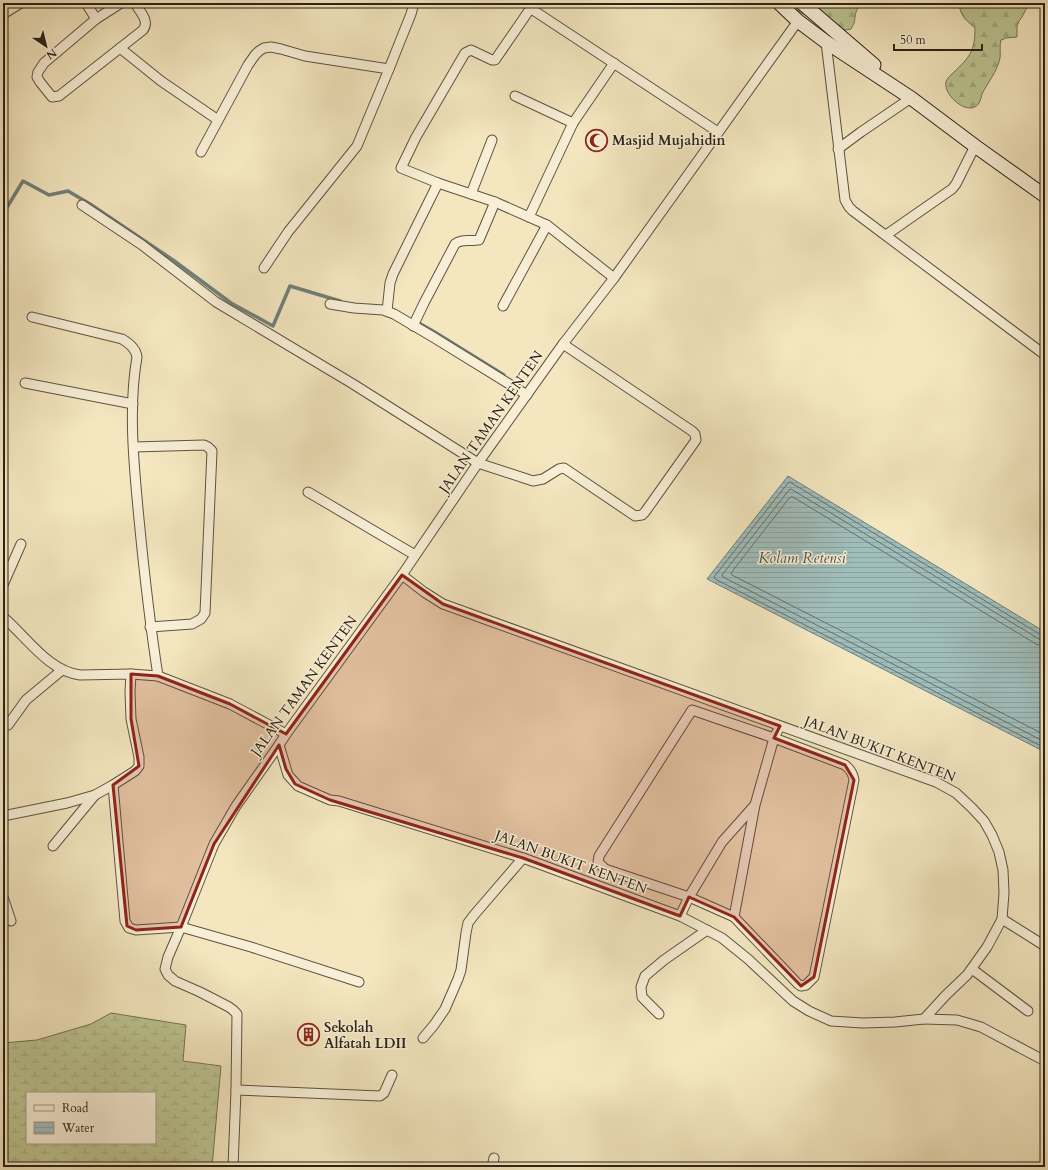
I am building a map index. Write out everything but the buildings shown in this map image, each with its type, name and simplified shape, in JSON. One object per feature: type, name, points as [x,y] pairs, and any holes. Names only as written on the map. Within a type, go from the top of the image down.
[{"type":"main road","points":[[779,3],[798,21],[826,42],[911,98],[1045,196]]},
{"type":"main road","points":[[802,3],[911,98]]},
{"type":"street","points":[[3,14],[21,3]]},
{"type":"street","points":[[86,3],[96,18]]},
{"type":"street","points":[[122,3],[96,18],[41,66],[37,77],[52,97],[59,96],[143,30],[146,26],[146,21],[135,3]]},
{"type":"street","points":[[264,268],[288,232],[358,146],[411,14],[414,3]]},
{"type":"street","points":[[614,278],[547,225],[495,202],[438,183],[401,168],[416,137],[465,53],[471,50],[495,60],[528,12],[532,10],[718,132]]},
{"type":"street","name":"JALAN TAMAN KENTEN","points":[[236,1090],[237,1014],[229,1007],[175,981],[168,976],[166,972],[168,957],[214,844],[236,806],[286,734],[402,575],[478,463],[563,344],[614,278],[798,21]]},
{"type":"street","points":[[826,42],[838,149],[846,203],[853,211],[1045,355]]},
{"type":"street","points":[[201,152],[248,65],[255,55],[264,48],[271,47],[305,56],[389,69]]},
{"type":"street","points":[[120,48],[161,81],[218,120]]},
{"type":"street","points":[[528,217],[573,123],[614,63]]},
{"type":"street","points":[[515,96],[573,123]]},
{"type":"street","points":[[838,149],[911,98]]},
{"type":"street","points":[[471,194],[492,140]]},
{"type":"street","points":[[886,236],[952,189],[975,146]]},
{"type":"street","points":[[387,310],[390,283],[393,274],[438,183]]},
{"type":"street","points":[[414,326],[424,303],[455,244],[460,240],[479,240],[495,202]]},
{"type":"street","points":[[82,205],[142,245],[216,302],[353,384],[478,463],[534,481],[543,479],[561,468],[564,468],[635,516],[640,516],[646,512],[696,440],[695,434],[563,344]]},
{"type":"street","points":[[503,306],[547,225]]},
{"type":"street","points":[[330,304],[387,310],[527,395]]},
{"type":"street","points":[[32,317],[122,339],[137,353],[138,357],[133,404],[138,509],[150,627],[158,676]]},
{"type":"street","points":[[25,383],[133,404]]},
{"type":"street","points":[[134,447],[204,445],[208,446],[212,451],[205,613],[201,619],[192,624],[150,627]]},
{"type":"street","points":[[308,492],[415,555]]},
{"type":"street","points":[[3,585],[20,544]]},
{"type":"street","name":"JALAN BUKIT KENTEN","points":[[279,745],[288,775],[298,786],[330,800],[339,801],[523,858],[680,916],[722,938],[748,959],[793,1001],[809,1011],[831,1021],[863,1023],[924,1019],[972,969],[1002,919],[1004,893],[1003,870],[999,852],[984,821],[956,793],[936,782],[443,604],[402,575]]},
{"type":"street","points":[[3,617],[15,627],[43,656],[62,670],[80,675],[131,674],[158,676],[230,704],[286,734]]},
{"type":"street","points":[[8,725],[26,700],[62,670]]},
{"type":"street","points":[[3,816],[67,803],[95,795],[135,772],[139,766],[139,757],[131,719],[131,674]]},
{"type":"street","points":[[692,710],[774,738],[845,765],[850,770],[854,780],[814,977],[806,985],[801,986],[798,984],[734,917],[690,897],[605,868],[598,862],[599,856],[692,710]]},
{"type":"street","points":[[734,917],[755,805],[774,738],[780,726]]},
{"type":"street","points":[[113,785],[125,921],[129,928],[134,930],[181,927],[251,947],[359,982]]},
{"type":"street","points":[[53,846],[95,795]]},
{"type":"street","points":[[680,916],[722,842],[755,805]]},
{"type":"street","points":[[423,1038],[445,1009],[458,979],[461,970],[464,939],[468,924],[523,858]]},
{"type":"street","points":[[3,897],[11,921]]},
{"type":"street","points":[[1002,919],[1045,946]]},
{"type":"street","points":[[659,1014],[642,997],[641,987],[645,976],[664,960],[707,930]]},
{"type":"street","points":[[972,969],[1028,1011]]},
{"type":"street","points":[[924,1019],[957,1020],[980,1027],[1045,1061]]},
{"type":"street","points":[[233,1167],[236,1090],[380,1096],[384,1093],[392,1075]]},
{"type":"highlighted area","points":[[402,575],[443,604],[780,726],[774,738],[845,765],[854,780],[814,977],[801,986],[734,917],[689,897],[680,916],[523,858],[330,800],[295,784],[286,769],[279,745],[214,844],[181,927],[136,930],[127,926],[113,785],[139,766],[131,719],[131,674],[158,676],[230,704],[286,734]]},
{"type":"green space","points":[[788,3],[861,3],[856,12],[853,26],[851,29],[846,30],[801,13]]},
{"type":"green space","points":[[959,3],[1033,3],[1026,9],[1019,21],[1017,26],[1017,37],[1001,40],[1000,58],[997,68],[982,94],[979,103],[975,107],[970,108],[964,107],[953,99],[946,88],[947,79],[964,62],[973,48],[975,36],[975,28],[962,15]]},
{"type":"green space","points":[[111,1013],[186,1025],[183,1061],[221,1066],[212,1167],[3,1167],[3,1043],[37,1040],[91,1024]]},
{"type":"water","name":"Kolam Retensi","points":[[788,476],[1045,632],[1045,752],[707,579]]},
{"type":"waterway","points":[[3,214],[23,181],[49,195],[68,191],[90,204],[173,260],[231,303],[273,326],[290,286],[340,301]]},
{"type":"waterway","points":[[417,322],[504,375]]},
{"type":"place","name":"Masjid Mujahidin","points":[[597,140]]},
{"type":"place","name":"Sekolah Alfatah LDII","points":[[308,1035]]}]
